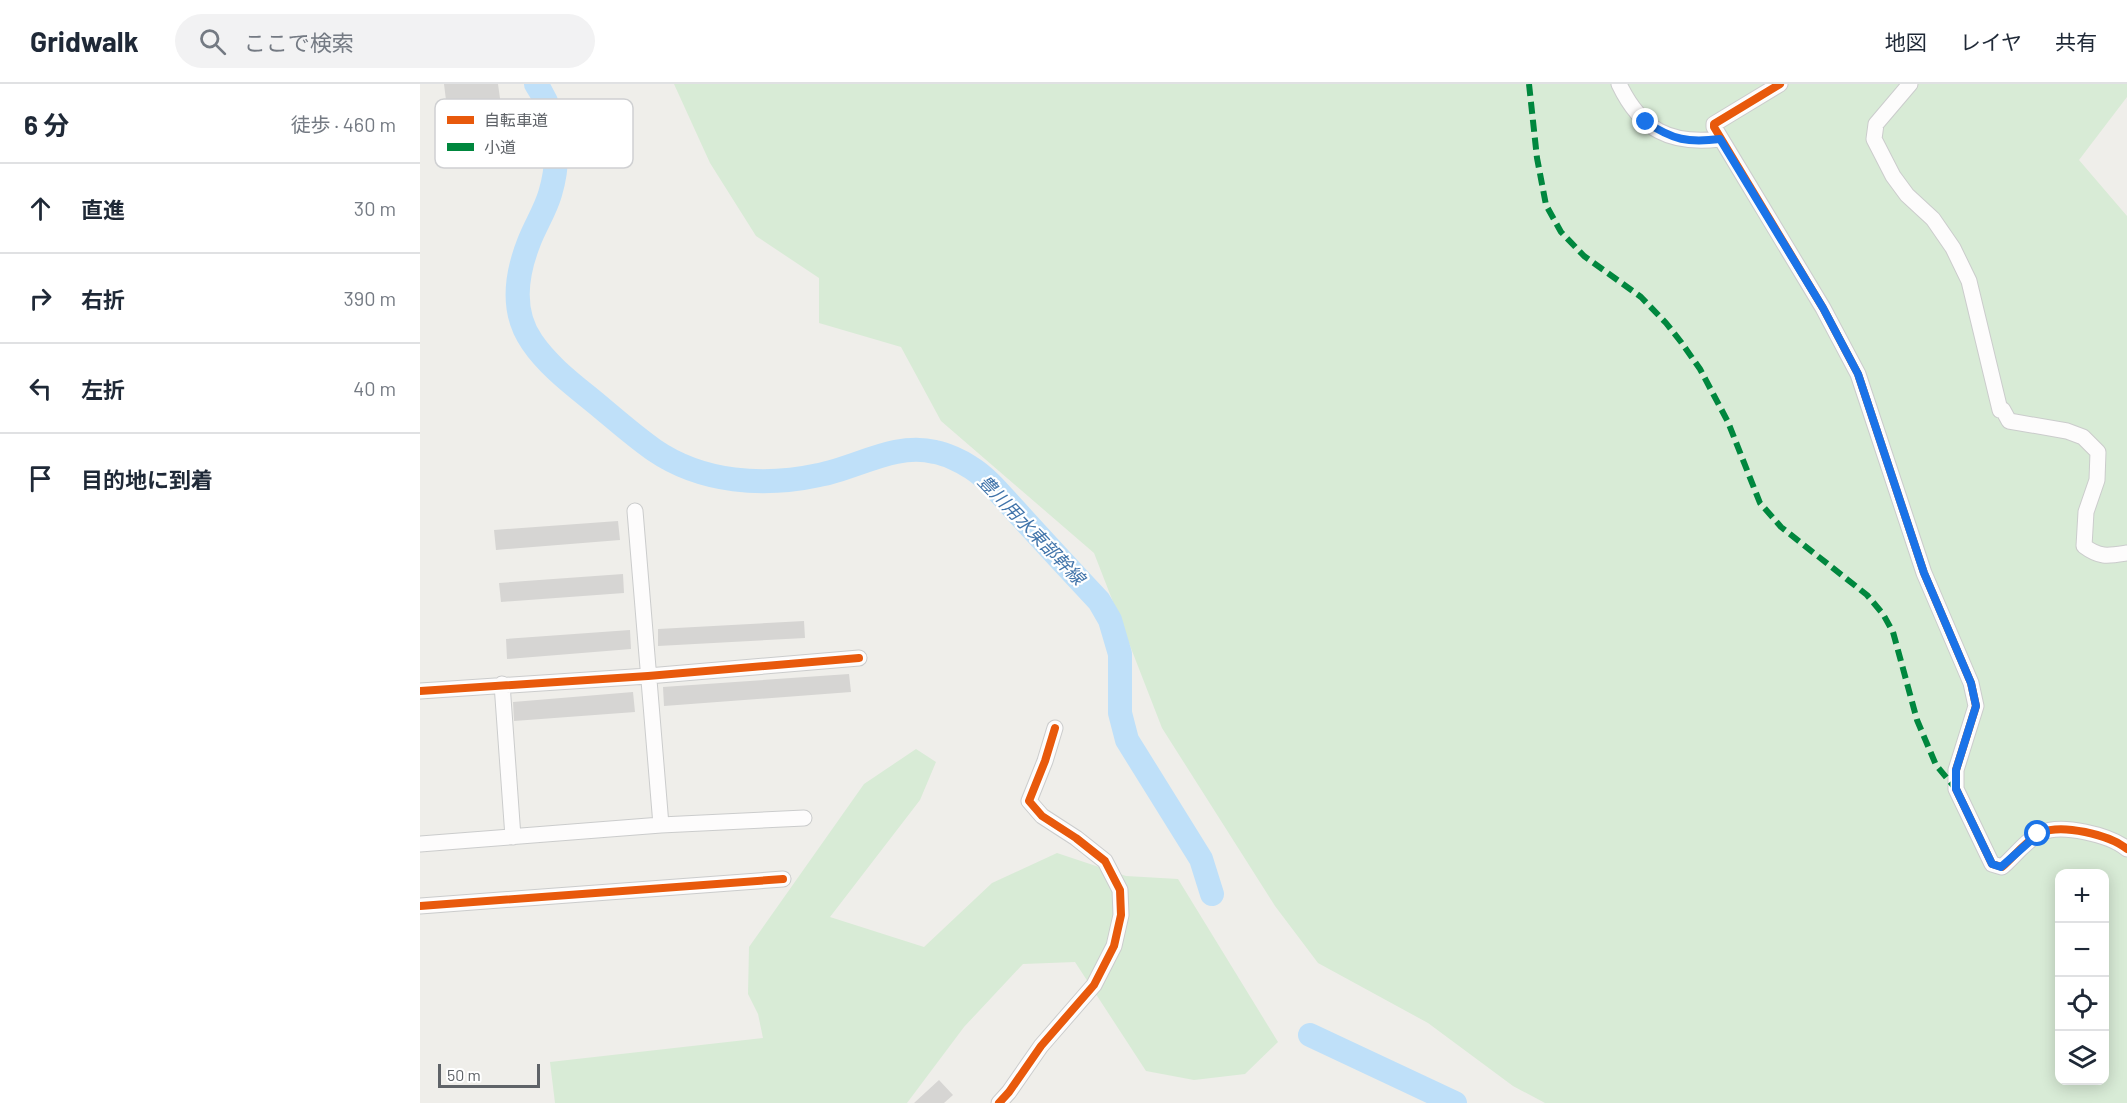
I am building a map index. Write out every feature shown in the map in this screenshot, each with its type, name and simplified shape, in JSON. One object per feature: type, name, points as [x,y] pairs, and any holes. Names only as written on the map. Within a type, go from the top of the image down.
[{"type":"street","points":[[1619,84],[1637,114],[1665,134],[1683,140],[1720,139]]},
{"type":"street","points":[[1780,84],[1714,124],[1720,139],[1823,308],[1858,374],[1924,573],[1971,683],[1976,706],[1956,770],[1956,789],[1992,864],[2001,867],[2038,834],[2047,830],[2083,830],[2120,843],[2127,849]]},
{"type":"street","points":[[1910,84],[1876,124],[1874,139],[1907,195],[1933,219],[1953,248],[1969,281],[2000,410],[2003,410],[2009,421],[2067,431],[2083,437],[2098,452],[2097,480],[2086,512],[2084,546],[2095,555],[2111,556],[2127,553]]},
{"type":"street","points":[[635,511],[661,825]]},
{"type":"street","points":[[420,691],[648,676],[859,658]]},
{"type":"street","points":[[502,684],[513,837]]},
{"type":"street","points":[[999,1103],[1010,1092],[1041,1046],[1094,986],[1114,946],[1121,915],[1120,890],[1105,861],[1076,838],[1042,816],[1029,801],[1055,728]]},
{"type":"street","points":[[420,844],[661,825],[804,818]]},
{"type":"street","points":[[420,906],[783,879]]},
{"type":"green space","points":[[674,84],[2127,84],[2127,97],[2079,160],[2127,216],[2127,1103],[1545,1103],[1513,1086],[1428,1023],[1318,963],[1275,906],[1162,728],[1094,553],[941,421],[901,347],[819,323],[819,278],[756,236],[710,163]]},
{"type":"green space","points":[[916,749],[936,762],[920,800],[830,917],[924,947],[992,883],[1057,853],[1126,876],[1178,879],[1278,1042],[1245,1074],[1194,1080],[1146,1071],[1075,962],[1023,964],[964,1027],[907,1103],[555,1103],[550,1062],[763,1038],[758,1014],[748,994],[749,947],[864,784]]},
{"type":"building","points":[[444,84],[498,84],[500,99],[446,99]]},
{"type":"building","points":[[618,521],[620,540],[496,550],[494,530]]},
{"type":"building","points":[[623,574],[624,593],[501,602],[499,583]]},
{"type":"building","points":[[804,621],[805,638],[658,646],[658,629]]},
{"type":"building","points":[[630,630],[631,649],[507,659],[506,639]]},
{"type":"building","points":[[849,674],[851,692],[664,706],[663,687]]},
{"type":"building","points":[[633,692],[635,712],[514,721],[513,702]]},
{"type":"building","points":[[939,1080],[953,1095],[944,1103],[914,1103]]},
{"type":"waterway","name":"豊川用水東部幹線","points":[[536,84],[544,99]]},
{"type":"waterway","name":"豊川用水東部幹線","points":[[556,168],[548,200],[531,236],[521,267],[518,293],[518,306],[525,330],[554,368],[654,450],[692,470],[713,476],[755,481],[798,479],[833,472],[905,450],[939,453],[953,458],[982,476],[1099,601],[1110,620],[1120,654],[1120,713],[1127,740],[1201,859],[1212,894]]},
{"type":"waterway","name":"豊川用水東部幹線","points":[[1310,1035],[1455,1103]]},
{"type":"marked path","points":[[1529,84],[1537,158],[1546,205],[1561,232],[1584,256],[1641,297],[1681,342],[1700,369],[1728,422],[1760,503],[1781,527],[1867,595],[1883,614],[1893,632],[1917,720],[1936,765],[1956,789]]},
{"type":"cycle path","points":[[1780,84],[1714,124],[1714,127],[1823,308],[1858,374],[1924,573],[1971,683],[1976,706],[1956,770],[1956,789],[1992,864],[2002,867],[2030,840],[2050,830],[2073,830],[2098,835],[2127,849]]},
{"type":"cycle path","points":[[420,691],[648,676],[859,658]]},
{"type":"cycle path","points":[[999,1103],[1041,1046],[1094,985],[1114,946],[1121,915],[1120,890],[1105,861],[1076,838],[1042,816],[1029,801],[1055,728]]},
{"type":"cycle path","points":[[420,906],[783,879]]},
{"type":"route","points":[[1646,122],[1665,134],[1683,140],[1720,139],[1823,308],[1858,374],[1924,573],[1971,683],[1976,706],[1956,770],[1956,789],[1992,864],[1997,867],[2001,867],[2038,834]]}]
